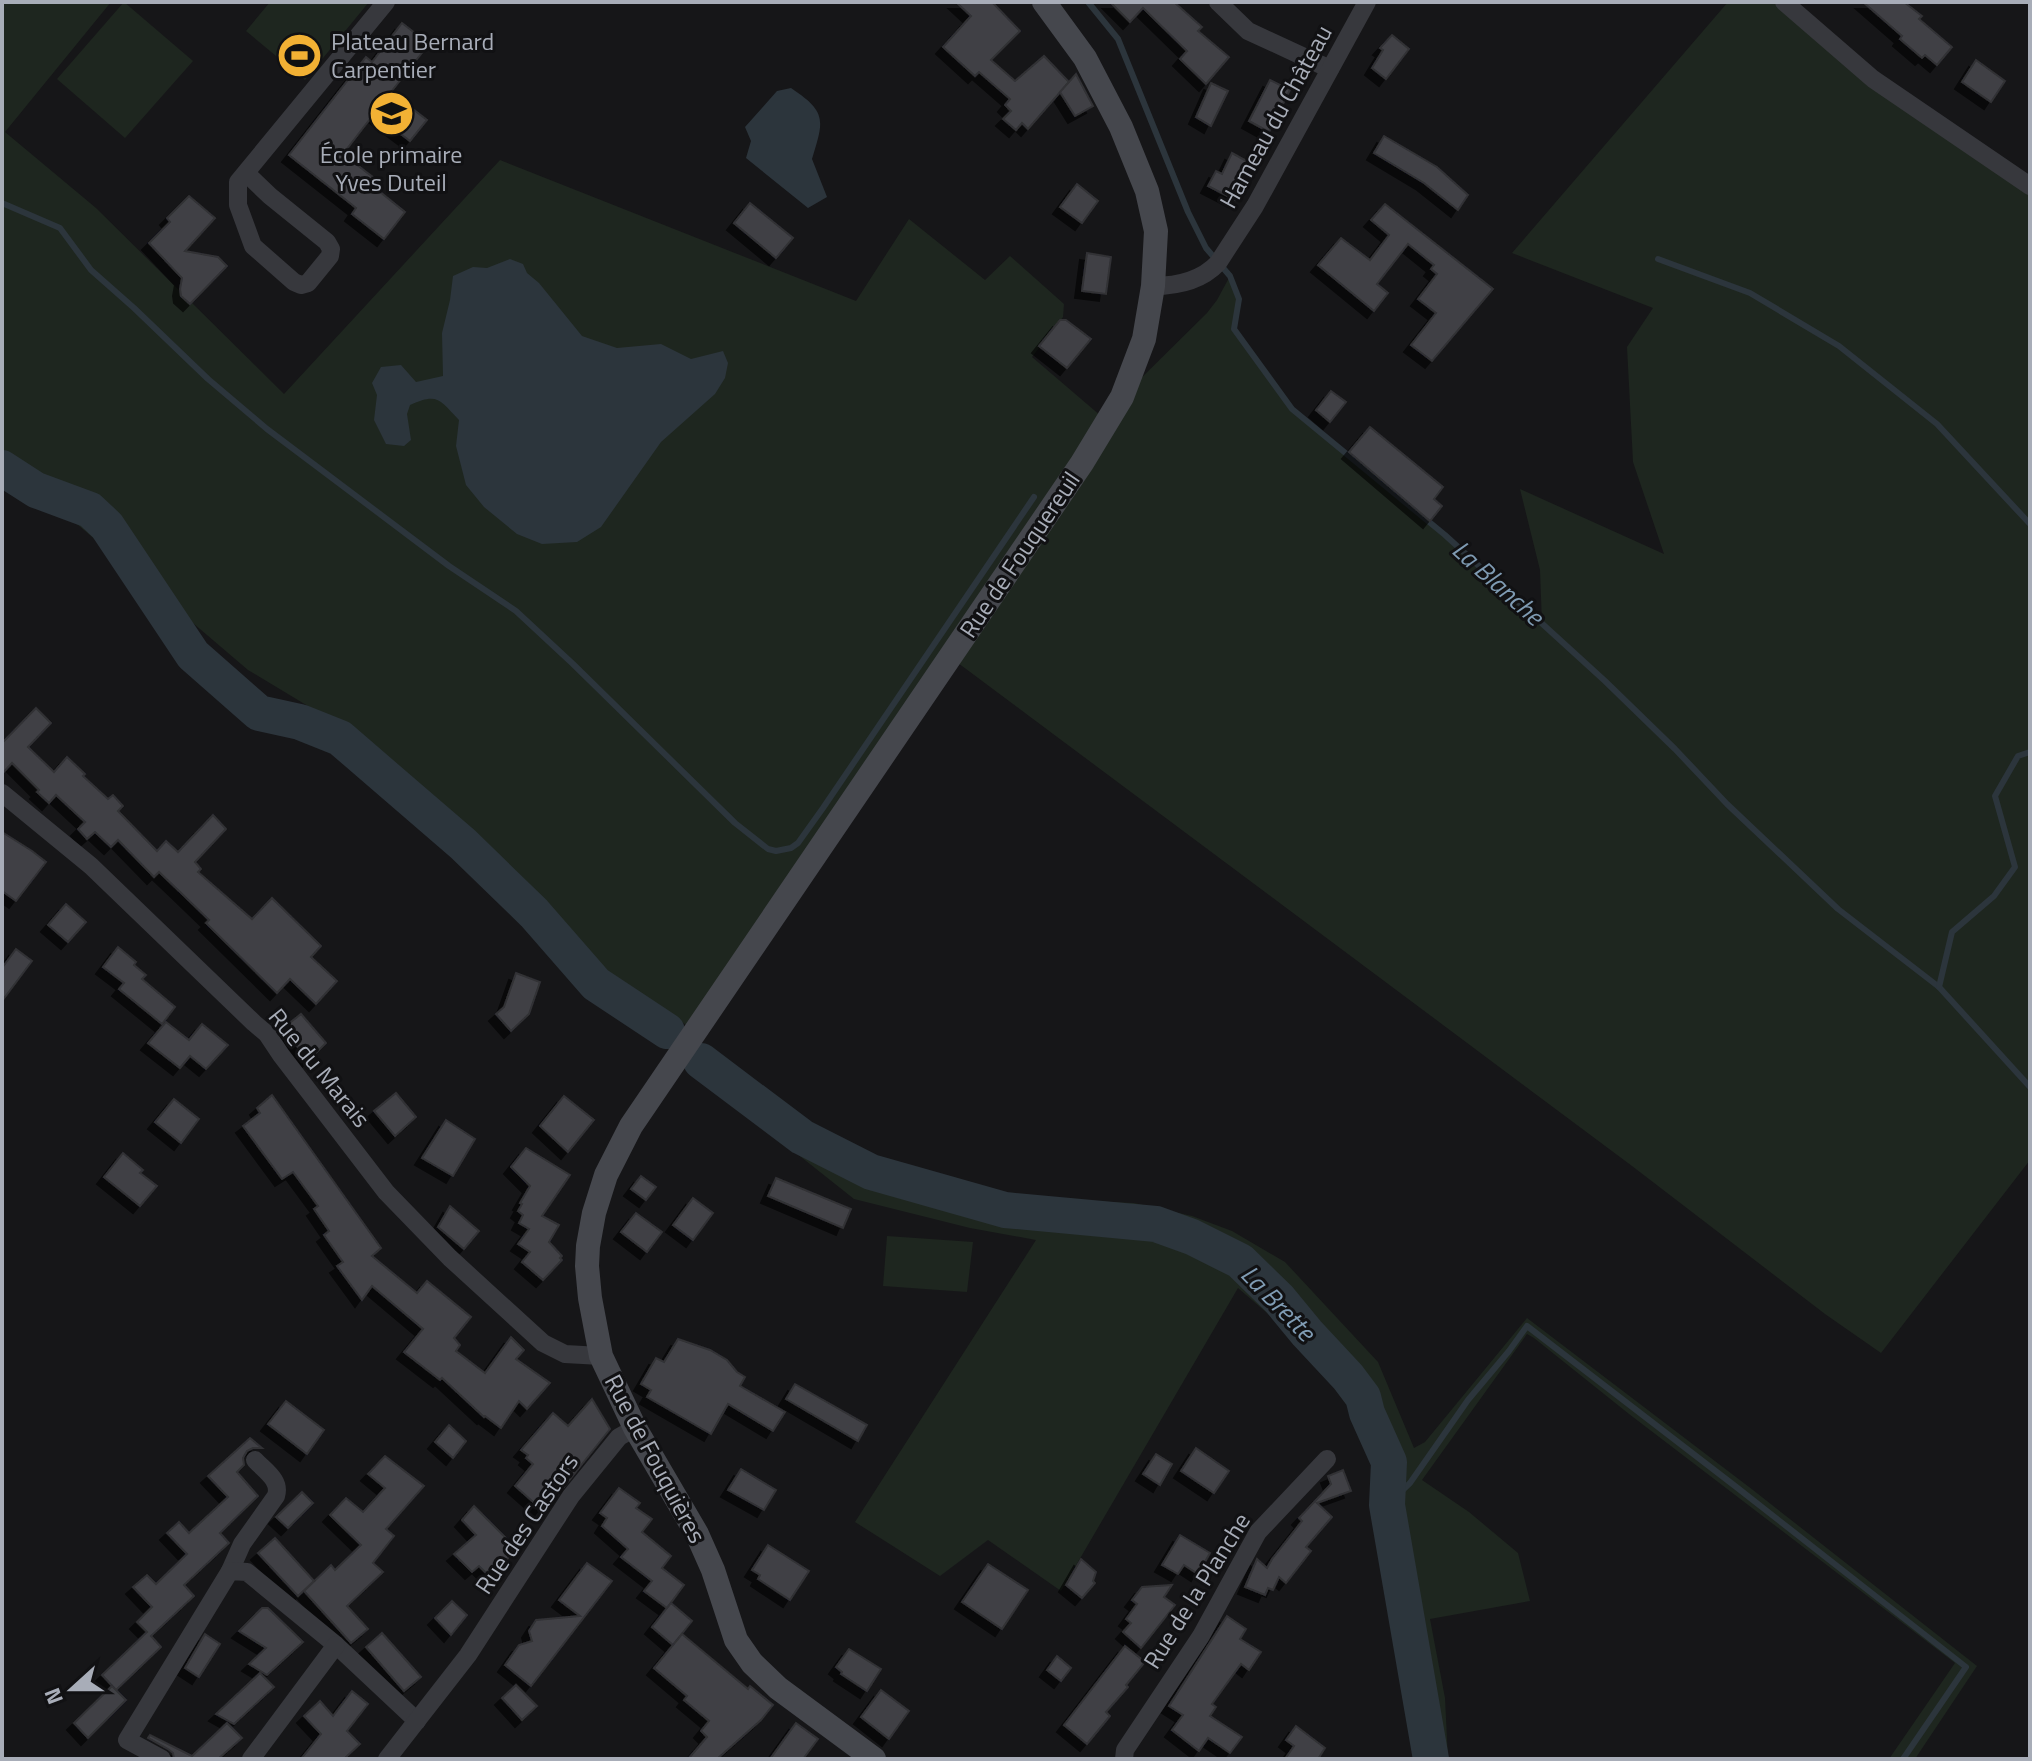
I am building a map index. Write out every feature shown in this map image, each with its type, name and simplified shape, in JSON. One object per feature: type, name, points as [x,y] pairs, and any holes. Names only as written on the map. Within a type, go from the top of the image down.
[{"type":"street","points":[[246,173],[327,242],[331,249],[330,256],[308,283],[301,285],[294,282],[253,246],[238,205],[238,182],[386,2]]},
{"type":"street","name":"Rue de Fouquereuil","points":[[673,1064],[1108,422],[1122,397],[1144,339],[1153,286],[1156,231],[1147,191],[1121,127],[1085,58],[1044,2]]},
{"type":"street","points":[[1218,2],[1248,31],[1330,69]]},
{"type":"street","name":"Hameau du Château","points":[[1153,286],[1180,285],[1219,261],[1255,206],[1367,2]]},
{"type":"street","points":[[1787,3],[1873,79],[2030,186]]},
{"type":"street","name":"Rue du Marais","points":[[2,793],[91,866],[267,1034],[386,1192],[450,1258],[543,1343],[565,1354],[601,1356]]},
{"type":"street","name":"Rue de Fouquières","points":[[673,1064],[631,1126],[606,1175],[594,1213],[587,1266],[601,1356],[635,1428],[697,1534],[713,1570],[736,1640],[752,1663],[778,1688],[874,1759]]},
{"type":"street","name":"Rue des Castors","points":[[387,1759],[468,1655],[571,1496],[619,1437],[635,1428]]},
{"type":"street","name":"Rue de la Planche","points":[[1124,1759],[1125,1750],[1201,1636],[1258,1532],[1327,1459]]},
{"type":"street","points":[[162,1759],[127,1740],[230,1571],[242,1544],[276,1496],[276,1481],[255,1460]]},
{"type":"street","points":[[230,1571],[247,1572],[336,1645],[417,1721]]},
{"type":"street","points":[[251,1759],[336,1645]]},
{"type":"shaded area","points":[[2,2],[111,2],[5,132],[96,208],[284,394],[500,160],[856,301],[909,219],[985,280],[1010,256],[1064,304],[1063,317],[1032,357],[1108,422],[1122,397],[1207,313],[1230,276],[1239,299],[1234,329],[1292,409],[1437,527],[1542,624],[1540,570],[1520,489],[1664,554],[1633,462],[1627,347],[1653,308],[1512,253],[1728,2],[1784,2],[2030,186],[2030,1160],[1881,1353],[950,657],[695,1031],[593,961],[466,825],[341,726],[248,670],[2,460]]},
{"type":"shaded area","points":[[124,2],[193,61],[125,138],[57,79]]},
{"type":"shaded area","name":"Plateau Bernard Carpentier","points":[[270,2],[369,2],[305,80],[246,31]]},
{"type":"shaded area","points":[[791,88],[811,104],[820,118],[812,159],[827,197],[808,208],[746,158],[751,141],[745,127],[777,91]]},
{"type":"shaded area","points":[[510,259],[523,264],[527,273],[539,283],[582,336],[617,348],[661,344],[691,359],[723,351],[728,363],[725,378],[715,394],[661,442],[601,527],[577,542],[542,544],[517,534],[484,507],[466,485],[456,446],[459,420],[438,400],[427,399],[410,405],[407,414],[411,440],[404,446],[386,444],[374,420],[377,395],[372,383],[381,367],[401,365],[416,382],[443,376],[442,333],[453,276],[473,267],[487,268]]},
{"type":"shaded area","points":[[713,1050],[799,1114],[868,1159],[1001,1194],[1134,1203],[1192,1216],[1232,1231],[1285,1262],[1378,1362],[1414,1448],[1425,1442],[1527,1318],[1977,1666],[1915,1759],[1889,1759],[1955,1663],[1527,1334],[1422,1480],[1469,1512],[1518,1553],[1530,1601],[1430,1619],[1445,1698],[1448,1759],[1413,1759],[1407,1714],[1409,1683],[1378,1479],[1362,1426],[1335,1386],[1280,1324],[1238,1288],[1061,1591],[988,1540],[940,1576],[855,1522],[1036,1240],[970,1228],[854,1199],[695,1073]]},
{"type":"shaded area","points":[[887,1236],[973,1242],[967,1292],[883,1286]]},
{"type":"building","points":[[956,2],[992,2],[1020,31],[991,60],[1015,81],[1044,56],[1069,82],[1028,129],[1022,123],[1016,130],[1003,119],[1011,111],[1005,105],[1010,99],[979,72],[975,76],[943,47],[971,16]]},
{"type":"building","points":[[1110,2],[1174,2],[1202,27],[1198,31],[1229,57],[1206,84],[1180,59],[1187,51],[1143,8],[1130,22]]},
{"type":"building","points":[[1863,2],[1904,2],[1952,47],[1937,65],[1925,55],[1922,58]]},
{"type":"building","points":[[402,23],[429,44],[391,92],[427,120],[410,141],[374,114],[343,154],[378,181],[374,187],[405,212],[384,239],[352,214],[356,208],[289,155],[366,57],[372,62]]},
{"type":"building","points":[[1392,35],[1409,49],[1386,79],[1372,68],[1383,50],[1380,48]]},
{"type":"building","points":[[1976,60],[2005,81],[1991,102],[1962,82]]},
{"type":"building","points":[[1076,74],[1093,106],[1075,116],[1060,92]]},
{"type":"building","points":[[1270,80],[1290,90],[1269,132],[1249,121]]},
{"type":"building","points":[[1211,83],[1228,91],[1211,126],[1196,117]]},
{"type":"building","points":[[1384,136],[1437,167],[1468,195],[1458,210],[1424,183],[1374,153]]},
{"type":"building","points":[[1232,153],[1252,164],[1235,200],[1208,186],[1216,171],[1222,174]]},
{"type":"building","points":[[1077,184],[1098,201],[1082,223],[1060,207]]},
{"type":"building","points":[[189,196],[215,218],[185,251],[218,257],[227,266],[190,304],[181,296],[182,278],[149,243],[170,222],[167,218]]},
{"type":"building","points":[[750,203],[793,238],[776,258],[734,223]]},
{"type":"building","points":[[1385,204],[1493,289],[1432,361],[1411,345],[1436,313],[1418,299],[1437,274],[1431,269],[1434,265],[1408,244],[1377,284],[1388,293],[1374,311],[1318,265],[1341,238],[1370,260],[1389,235],[1371,220]]},
{"type":"building","points":[[1087,253],[1111,257],[1106,294],[1082,291]]},
{"type":"building","points":[[1060,320],[1066,320],[1091,339],[1067,368],[1039,346]]},
{"type":"building","points":[[1331,391],[1346,402],[1330,422],[1316,410]]},
{"type":"building","points":[[1370,427],[1443,487],[1434,499],[1442,506],[1430,521],[1349,452]]},
{"type":"building","points":[[36,708],[51,723],[28,747],[54,772],[67,757],[108,799],[113,795],[123,806],[118,811],[157,851],[166,841],[178,852],[213,815],[226,829],[195,862],[201,869],[198,872],[252,919],[272,898],[321,946],[311,957],[337,981],[316,1004],[290,979],[277,993],[206,923],[209,920],[179,891],[159,872],[154,877],[118,840],[111,847],[95,832],[87,839],[78,829],[85,822],[56,795],[49,803],[12,763],[2,774],[2,743]]},
{"type":"building","points":[[2,832],[46,862],[16,901],[2,891]]},
{"type":"building","points":[[66,904],[86,922],[68,942],[48,925]]},
{"type":"building","points":[[118,947],[146,975],[142,979],[175,1007],[162,1024],[119,989],[124,983],[103,967]]},
{"type":"building","points":[[16,949],[32,961],[2,1001],[2,968]]},
{"type":"building","points":[[516,973],[540,982],[529,1014],[511,1031],[496,1014],[504,1007]]},
{"type":"building","points":[[301,1014],[326,1043],[309,1060],[282,1029]]},
{"type":"building","points":[[166,1022],[189,1040],[202,1024],[228,1045],[206,1069],[190,1056],[180,1068],[148,1043]]},
{"type":"building","points":[[396,1093],[416,1117],[395,1136],[374,1111]]},
{"type":"building","points":[[272,1095],[381,1248],[372,1256],[417,1293],[427,1281],[471,1317],[454,1338],[460,1345],[456,1351],[485,1373],[511,1337],[524,1350],[516,1359],[550,1383],[527,1409],[519,1401],[501,1428],[484,1417],[442,1378],[440,1380],[404,1352],[423,1329],[372,1286],[362,1300],[337,1266],[343,1262],[324,1235],[329,1231],[314,1209],[318,1206],[293,1172],[282,1179],[243,1126],[260,1113],[257,1108]]},
{"type":"building","points":[[564,1096],[594,1120],[568,1152],[540,1126]]},
{"type":"building","points":[[174,1099],[199,1119],[181,1143],[155,1122]]},
{"type":"building","points":[[446,1120],[475,1139],[453,1176],[422,1158]]},
{"type":"building","points":[[526,1148],[570,1175],[542,1216],[559,1225],[549,1242],[562,1256],[562,1260],[543,1280],[522,1262],[530,1252],[518,1244],[529,1229],[519,1223],[523,1215],[518,1211],[530,1186],[511,1167]]},
{"type":"building","points":[[123,1153],[143,1170],[140,1173],[157,1186],[140,1206],[104,1177]]},
{"type":"building","points":[[641,1176],[656,1187],[646,1200],[631,1189]]},
{"type":"building","points":[[776,1178],[851,1209],[843,1228],[768,1196]]},
{"type":"building","points":[[693,1198],[713,1213],[693,1240],[673,1225]]},
{"type":"building","points":[[450,1206],[479,1231],[464,1249],[438,1227]]},
{"type":"building","points":[[636,1213],[662,1232],[647,1252],[621,1232]]},
{"type":"building","points":[[678,1339],[710,1350],[727,1360],[745,1377],[740,1386],[785,1412],[773,1431],[728,1404],[711,1434],[647,1397],[651,1390],[641,1384],[656,1358],[664,1362]]},
{"type":"building","points":[[795,1384],[867,1425],[858,1441],[786,1399]]},
{"type":"building","points":[[592,1399],[610,1429],[559,1493],[556,1490],[541,1509],[515,1486],[533,1464],[521,1450],[553,1413],[568,1426]]},
{"type":"building","points":[[286,1401],[324,1430],[307,1454],[268,1424]]},
{"type":"building","points":[[449,1425],[466,1441],[453,1458],[435,1442]]},
{"type":"building","points":[[250,1438],[262,1448],[247,1451],[243,1458],[244,1465],[237,1472],[258,1496],[220,1533],[229,1543],[184,1585],[194,1596],[151,1636],[161,1647],[116,1690],[102,1675],[147,1632],[137,1622],[152,1607],[133,1587],[147,1575],[156,1584],[187,1554],[167,1533],[179,1522],[189,1533],[228,1497],[208,1476]]},
{"type":"building","points":[[1196,1448],[1229,1471],[1214,1493],[1181,1471]]},
{"type":"building","points":[[1156,1454],[1172,1464],[1160,1485],[1143,1474]]},
{"type":"building","points":[[385,1456],[424,1486],[386,1529],[394,1536],[373,1563],[383,1572],[347,1606],[368,1629],[351,1643],[304,1591],[331,1565],[335,1570],[361,1545],[330,1515],[346,1498],[363,1512],[385,1488],[368,1474]]},
{"type":"building","points":[[741,1469],[776,1490],[764,1510],[728,1490]]},
{"type":"building","points":[[1343,1470],[1351,1491],[1317,1503],[1332,1517],[1306,1547],[1311,1551],[1286,1583],[1279,1577],[1273,1590],[1268,1588],[1265,1595],[1245,1587],[1257,1559],[1267,1568],[1302,1521],[1299,1518],[1331,1484],[1328,1476]]},
{"type":"building","points":[[619,1488],[640,1503],[636,1508],[652,1519],[642,1532],[671,1556],[662,1568],[684,1585],[667,1608],[644,1591],[652,1581],[621,1557],[628,1549],[602,1526],[607,1518],[600,1513]]},
{"type":"building","points":[[302,1492],[313,1503],[288,1528],[276,1517]]},
{"type":"building","points":[[474,1506],[516,1548],[504,1563],[501,1559],[486,1573],[479,1566],[472,1572],[454,1554],[476,1535],[462,1520]]},
{"type":"building","points":[[1180,1535],[1210,1553],[1198,1574],[1184,1565],[1178,1574],[1162,1565]]},
{"type":"building","points":[[275,1538],[314,1581],[298,1596],[258,1553]]},
{"type":"building","points":[[768,1545],[809,1571],[790,1600],[758,1579],[760,1575],[752,1570]]},
{"type":"building","points":[[1081,1559],[1096,1572],[1095,1583],[1082,1598],[1066,1585]]},
{"type":"building","points":[[587,1563],[612,1581],[531,1686],[505,1665],[519,1645],[532,1641],[529,1631],[536,1620],[580,1616],[559,1600]]},
{"type":"building","points":[[988,1564],[1028,1590],[1002,1629],[962,1602]]},
{"type":"building","points":[[1172,1585],[1164,1597],[1175,1605],[1141,1648],[1123,1632],[1131,1623],[1126,1619],[1137,1604],[1132,1600],[1142,1587]]},
{"type":"building","points":[[452,1601],[467,1615],[451,1635],[435,1618]]},
{"type":"building","points":[[671,1603],[692,1621],[673,1645],[652,1627]]},
{"type":"building","points":[[262,1608],[268,1608],[303,1642],[267,1675],[249,1664],[266,1648],[239,1631]]},
{"type":"building","points":[[1227,1616],[1246,1629],[1240,1639],[1261,1652],[1249,1670],[1241,1664],[1212,1704],[1216,1707],[1210,1716],[1242,1737],[1230,1753],[1208,1738],[1199,1751],[1172,1730],[1183,1715],[1169,1706]]},
{"type":"building","points":[[382,1633],[421,1677],[404,1691],[366,1647]]},
{"type":"building","points":[[205,1634],[220,1644],[199,1677],[185,1668]]},
{"type":"building","points":[[682,1634],[748,1689],[750,1686],[773,1705],[761,1720],[717,1759],[688,1759],[707,1737],[701,1731],[709,1721],[684,1700],[687,1696],[654,1668]]},
{"type":"building","points":[[1125,1646],[1145,1662],[1106,1712],[1110,1716],[1087,1744],[1064,1725]]},
{"type":"building","points":[[849,1649],[881,1669],[867,1691],[841,1674],[836,1667]]},
{"type":"building","points":[[1057,1656],[1071,1668],[1061,1681],[1047,1670]]},
{"type":"building","points":[[260,1673],[274,1687],[234,1724],[216,1714]]},
{"type":"building","points":[[516,1685],[537,1706],[522,1720],[502,1698]]},
{"type":"building","points":[[112,1686],[126,1700],[88,1738],[74,1723]]},
{"type":"building","points":[[881,1690],[909,1711],[889,1739],[861,1717]]},
{"type":"building","points":[[352,1691],[368,1704],[347,1731],[360,1744],[344,1759],[301,1759],[321,1734],[304,1716],[320,1701],[333,1716]]},
{"type":"building","points":[[227,1723],[242,1738],[218,1759],[174,1759],[173,1753],[148,1738],[150,1735],[192,1756]]},
{"type":"building","points":[[796,1723],[818,1739],[803,1759],[770,1759]]},
{"type":"building","points":[[1296,1726],[1325,1748],[1318,1759],[1285,1759],[1294,1746],[1286,1740]]},
{"type":"waterway","name":"La Blanche","points":[[1088,2],[1118,39],[1188,212],[1206,248],[1230,276],[1239,299],[1234,329],[1292,409],[1445,535],[1605,681],[1727,804],[1838,909],[1939,987],[2030,1087]]},
{"type":"waterway","points":[[2,203],[60,228],[91,270],[208,379],[267,429],[449,566],[516,611],[735,823],[768,849],[776,851],[798,843],[1034,497]]},
{"type":"waterway","points":[[1658,259],[1750,293],[1839,346],[1937,424],[2030,524]]},
{"type":"waterway","points":[[2,468],[36,490],[90,510],[107,526],[193,655],[259,713],[300,722],[340,738],[463,844],[534,913],[596,984],[667,1031]]},
{"type":"waterway","points":[[1939,987],[1952,932],[1994,896],[2015,867],[1995,796],[2018,756],[2030,752]]},
{"type":"waterway","name":"La Brette","points":[[701,1061],[802,1137],[871,1172],[1005,1210],[1156,1224],[1192,1237],[1240,1261],[1279,1299],[1363,1397],[1389,1462],[1387,1505],[1431,1759]]},
{"type":"waterway","points":[[1387,1505],[1410,1483],[1468,1400],[1527,1326],[1966,1667],[1903,1759]]},
{"type":"place","name":"Plateau Bernard Carpentier","points":[[300,56]]},
{"type":"place","name":"École primaire Yves Duteil","points":[[391,113]]}]
